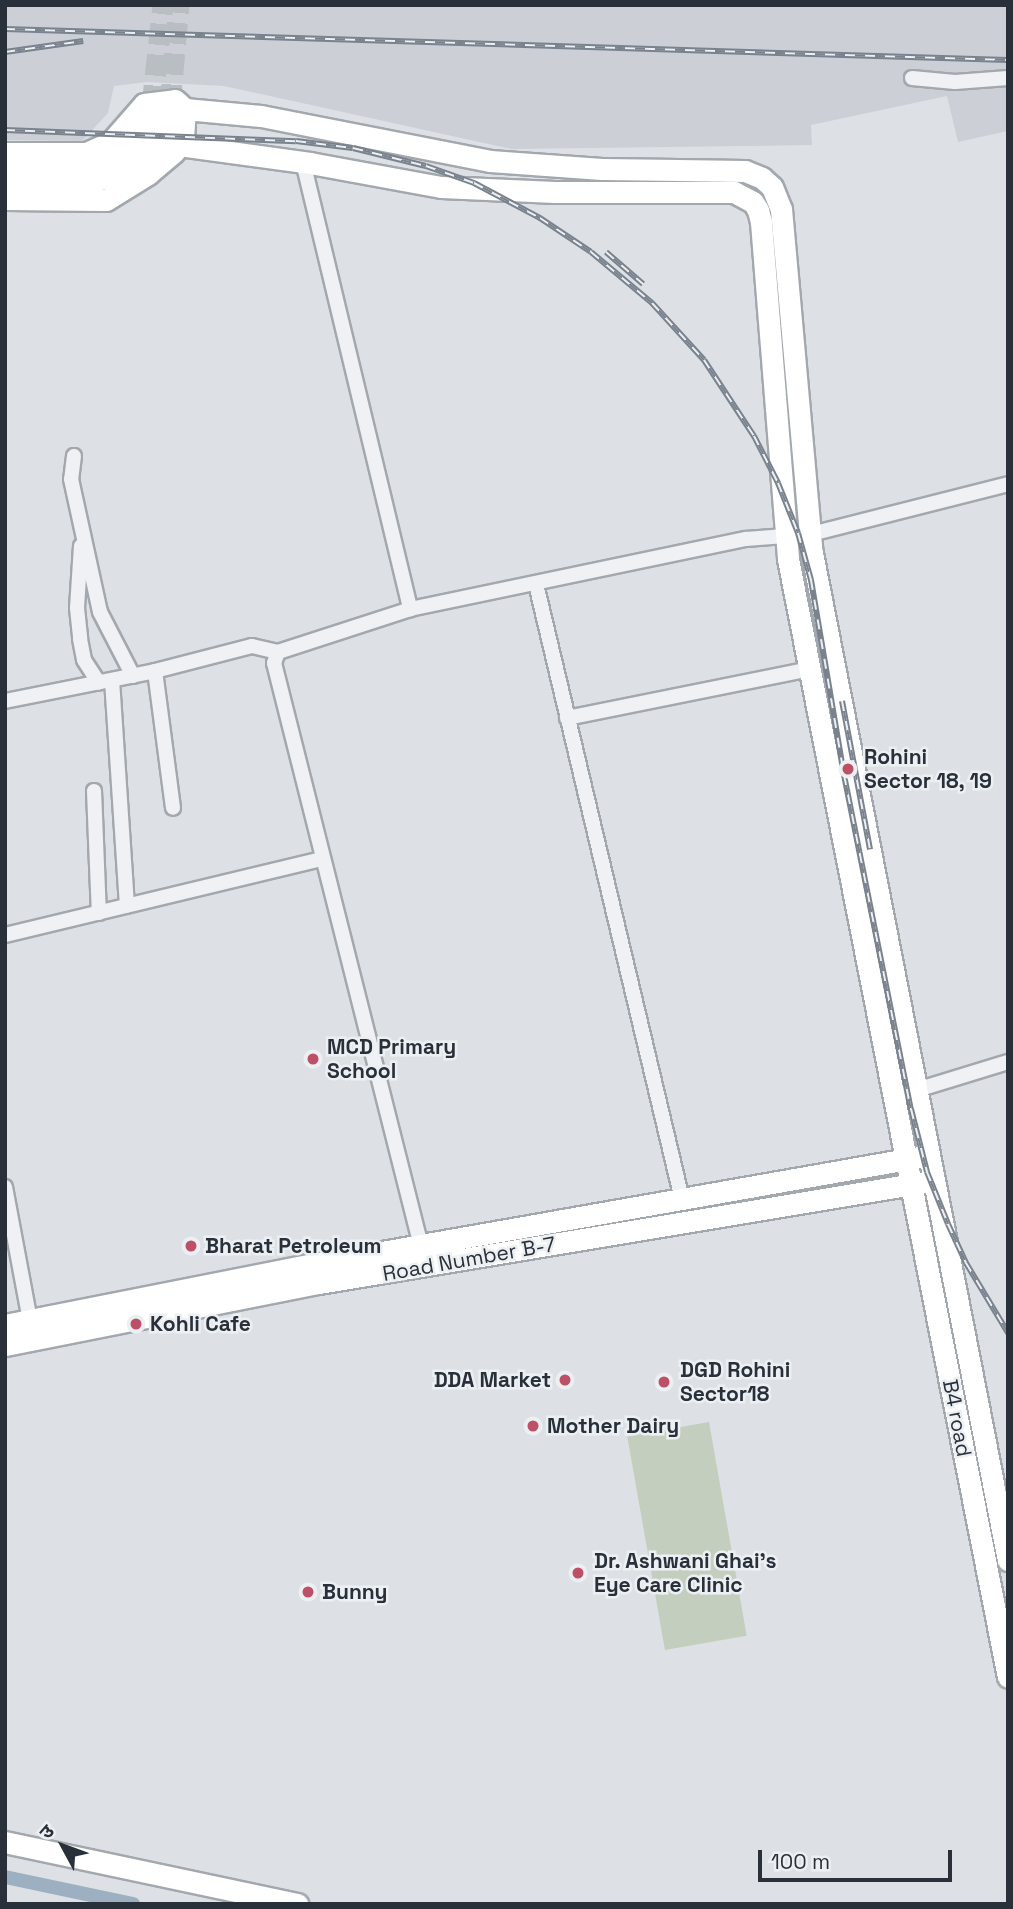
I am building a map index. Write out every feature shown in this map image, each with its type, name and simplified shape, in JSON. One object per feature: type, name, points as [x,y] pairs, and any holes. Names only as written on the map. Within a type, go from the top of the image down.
[{"type":"street","points":[[912,78],[955,82],[1008,78]]},
{"type":"street","points":[[5,153],[86,153],[111,142],[147,103],[175,100],[149,123],[136,139],[107,162],[68,170],[5,169]]},
{"type":"street","points":[[169,107],[179,145]]},
{"type":"street","points":[[5,184],[80,184],[115,175],[135,162],[156,141],[168,122],[169,107]]},
{"type":"street","points":[[169,107],[261,116],[490,161],[602,169],[745,171],[762,178],[772,187],[753,202],[734,192],[555,192],[441,187],[303,162],[179,145]]},
{"type":"street","points":[[5,199],[106,200],[148,174],[179,145]]},
{"type":"street","points":[[303,162],[410,609]]},
{"type":"street","name":"B4 road","points":[[772,187],[781,209],[812,553],[1008,1560]]},
{"type":"street","name":"B4 road","points":[[753,202],[761,222],[788,559],[948,1375],[1004,1633],[1008,1677]]},
{"type":"street","points":[[74,456],[71,479],[100,612],[133,676]]},
{"type":"street","points":[[5,701],[133,676],[252,646],[278,652],[410,609],[746,539],[787,538],[811,534],[1008,484]]},
{"type":"street","points":[[83,529],[77,608],[85,660],[106,682],[127,906]]},
{"type":"street","points":[[536,584],[682,1199]]},
{"type":"street","points":[[278,652],[274,663],[421,1246]]},
{"type":"street","points":[[567,718],[810,668]]},
{"type":"street","points":[[155,671],[173,808]]},
{"type":"street","points":[[94,791],[99,913]]},
{"type":"street","points":[[5,935],[322,859]]},
{"type":"street","points":[[894,1097],[1008,1062]]},
{"type":"street","name":"Road Number B-7","points":[[15,1343],[421,1246],[929,1156]]},
{"type":"street","name":"Road Number B-7","points":[[5,1325],[316,1273],[820,1201],[934,1181]]},
{"type":"street","points":[[6,1194],[30,1320],[15,1343]]},
{"type":"street","points":[[948,1375],[971,1371]]},
{"type":"street","points":[[5,1842],[297,1904]]},
{"type":"shaded area","points":[[5,5],[1008,5],[1008,131],[958,142],[947,96],[811,125],[812,145],[511,149],[224,86],[147,82],[114,86],[108,113],[82,141],[5,140]]},
{"type":"green space","points":[[709,1422],[747,1636],[665,1650],[627,1436]]},
{"type":"waterway","points":[[5,1877],[133,1904]]},
{"type":"tunnel","points":[[152,106],[163,5]]},
{"type":"tunnel","points":[[170,105],[179,5]]},
{"type":"railway","points":[[5,29],[1008,60]]},
{"type":"railway","points":[[5,52],[83,41]]},
{"type":"railway","points":[[5,130],[296,141],[353,148],[426,166],[474,183],[540,218],[591,252],[652,303],[704,360],[754,436],[778,483],[798,533],[811,580],[844,775],[911,1109],[927,1172],[966,1263],[1008,1333]]},
{"type":"railway","points":[[606,252],[643,284]]},
{"type":"railway","points":[[842,701],[870,849]]},
{"type":"place","name":"Rohini Sector 18, 19","points":[[848,769]]},
{"type":"place","name":"MCD Primary School","points":[[313,1059]]},
{"type":"place","name":"Bharat Petroleum","points":[[191,1246]]},
{"type":"place","name":"Kohli Cafe","points":[[136,1324]]},
{"type":"place","name":"DDA Market","points":[[565,1380]]},
{"type":"place","name":"DGD Rohini Sector18","points":[[664,1382]]},
{"type":"place","name":"Mother Dairy","points":[[533,1426]]},
{"type":"place","name":"Dr. Ashwani Ghai's Eye Care Clinic","points":[[578,1573]]},
{"type":"place","name":"Bunny","points":[[308,1592]]}]
